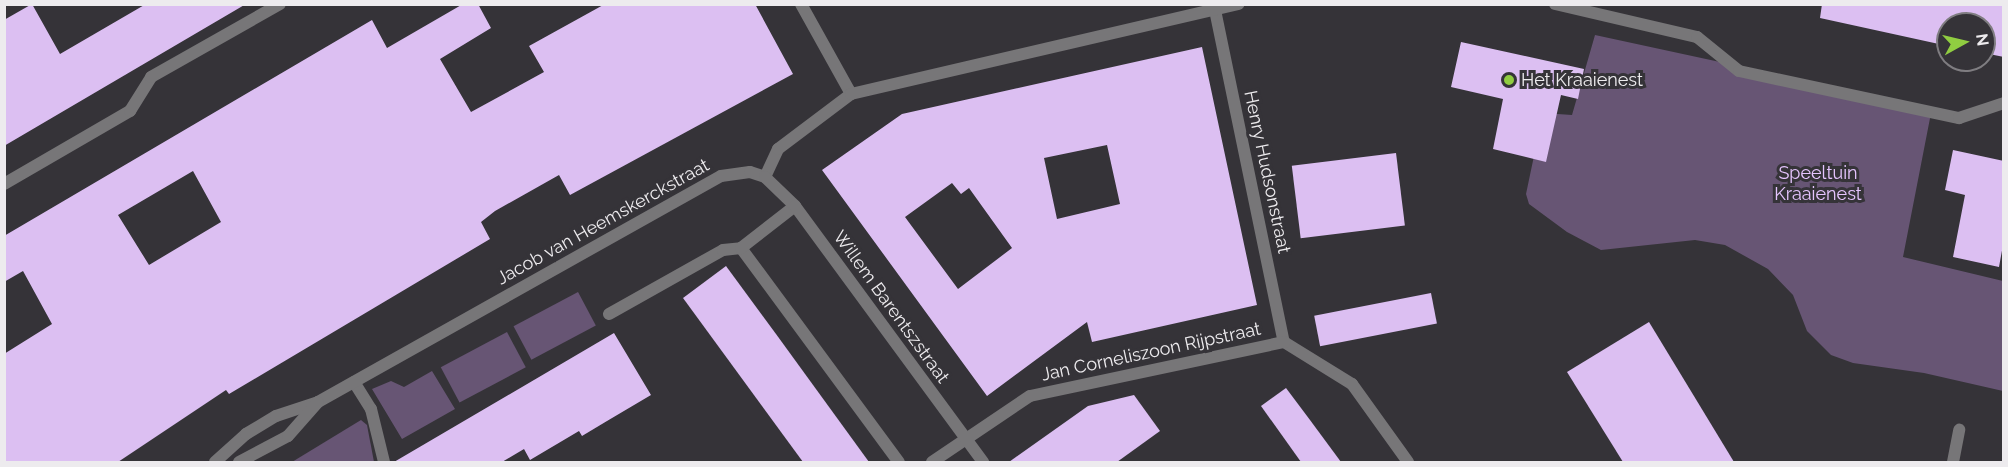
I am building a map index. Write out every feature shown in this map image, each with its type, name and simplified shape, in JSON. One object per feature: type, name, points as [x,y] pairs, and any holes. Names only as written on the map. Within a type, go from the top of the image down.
[{"type":"street","points":[[4,184],[130,111],[151,77],[280,4]]},
{"type":"street","points":[[801,4],[851,94]]},
{"type":"street","points":[[765,177],[778,149],[851,94],[1239,4]]},
{"type":"street","points":[[1555,4],[1697,37],[1739,71],[1959,118],[2004,103]]},
{"type":"street","name":"Henry Hudsonstraat","points":[[1215,10],[1284,342]]},
{"type":"street","name":"Jacob van Heemskerckstraat","points":[[215,462],[262,424],[293,408],[318,402],[721,176],[750,172],[765,177]]},
{"type":"street","name":"Willem Barentszstraat","points":[[765,177],[795,206],[983,462]]},
{"type":"street","points":[[609,314],[723,250],[741,248],[795,206]]},
{"type":"street","points":[[741,248],[898,462]]},
{"type":"street","points":[[1284,342],[1352,384],[1408,462]]},
{"type":"street","name":"Jan Corneliszoon Rijpstraat","points":[[932,462],[1030,396],[1284,342]]},
{"type":"street","points":[[354,382],[371,409],[384,462]]},
{"type":"street","name":"Jacob van Heemskerckstraat","points":[[239,462],[288,436],[318,402]]},
{"type":"street","points":[[1953,462],[1959,430]]},
{"type":"green space","name":"Speeltuin Kraaienest","points":[[1595,35],[1932,108],[1903,257],[2003,281],[2003,391],[1924,373],[1853,363],[1831,355],[1807,331],[1793,295],[1768,269],[1725,245],[1695,240],[1601,250],[1567,232],[1529,204],[1526,194],[1543,113],[1572,115]]},
{"type":"green space","points":[[578,292],[596,326],[531,360],[514,326]]},
{"type":"green space","points":[[507,332],[526,367],[460,403],[441,367]]},
{"type":"green space","points":[[432,371],[455,409],[402,439],[372,389],[391,381],[404,387]]},
{"type":"green space","points":[[361,420],[367,425],[374,462],[292,462]]},
{"type":"building","points":[[32,4],[60,54],[146,4],[246,4],[4,146],[4,20]]},
{"type":"building","points":[[463,4],[478,4],[491,28],[440,59],[471,112],[544,72],[529,46],[605,4],[755,4],[793,74],[570,195],[559,175],[495,211],[481,222],[490,239],[229,394],[226,390],[118,462],[4,462],[4,354],[52,324],[23,271],[4,282],[4,236],[372,20],[387,48]],"holes":[[[193,171],[221,222],[149,265],[118,215]]]},
{"type":"building","points":[[1822,4],[2004,4],[2004,57],[1996,55],[1996,12],[1936,12],[1936,43],[1820,18]]},
{"type":"building","points":[[1461,42],[1584,69],[1578,99],[1561,95],[1546,162],[1493,149],[1503,99],[1451,87]]},
{"type":"building","points":[[1202,47],[1257,305],[1092,342],[1087,322],[987,396],[822,170],[902,114]],"holes":[[[1107,145],[1120,204],[1057,219],[1044,158]],[[952,183],[961,194],[969,188],[1012,248],[958,289],[905,217]]]},
{"type":"building","points":[[1953,150],[2004,161],[2003,245],[1999,267],[1953,257],[1965,195],[1945,190]]},
{"type":"building","points":[[1396,153],[1405,225],[1301,238],[1292,166]]},
{"type":"building","points":[[726,266],[869,462],[803,462],[683,298]]},
{"type":"building","points":[[1431,293],[1437,323],[1320,346],[1314,316]]},
{"type":"building","points":[[1649,322],[1734,462],[1623,462],[1567,372]]},
{"type":"building","points":[[614,333],[651,395],[582,436],[579,431],[530,460],[524,449],[502,462],[394,462]]},
{"type":"building","points":[[1286,388],[1341,462],[1301,462],[1261,406]]},
{"type":"building","points":[[1134,395],[1160,431],[1117,462],[1009,462],[1088,406]]},
{"type":"place","name":"Het Kraaienest","points":[[1509,80]]}]
